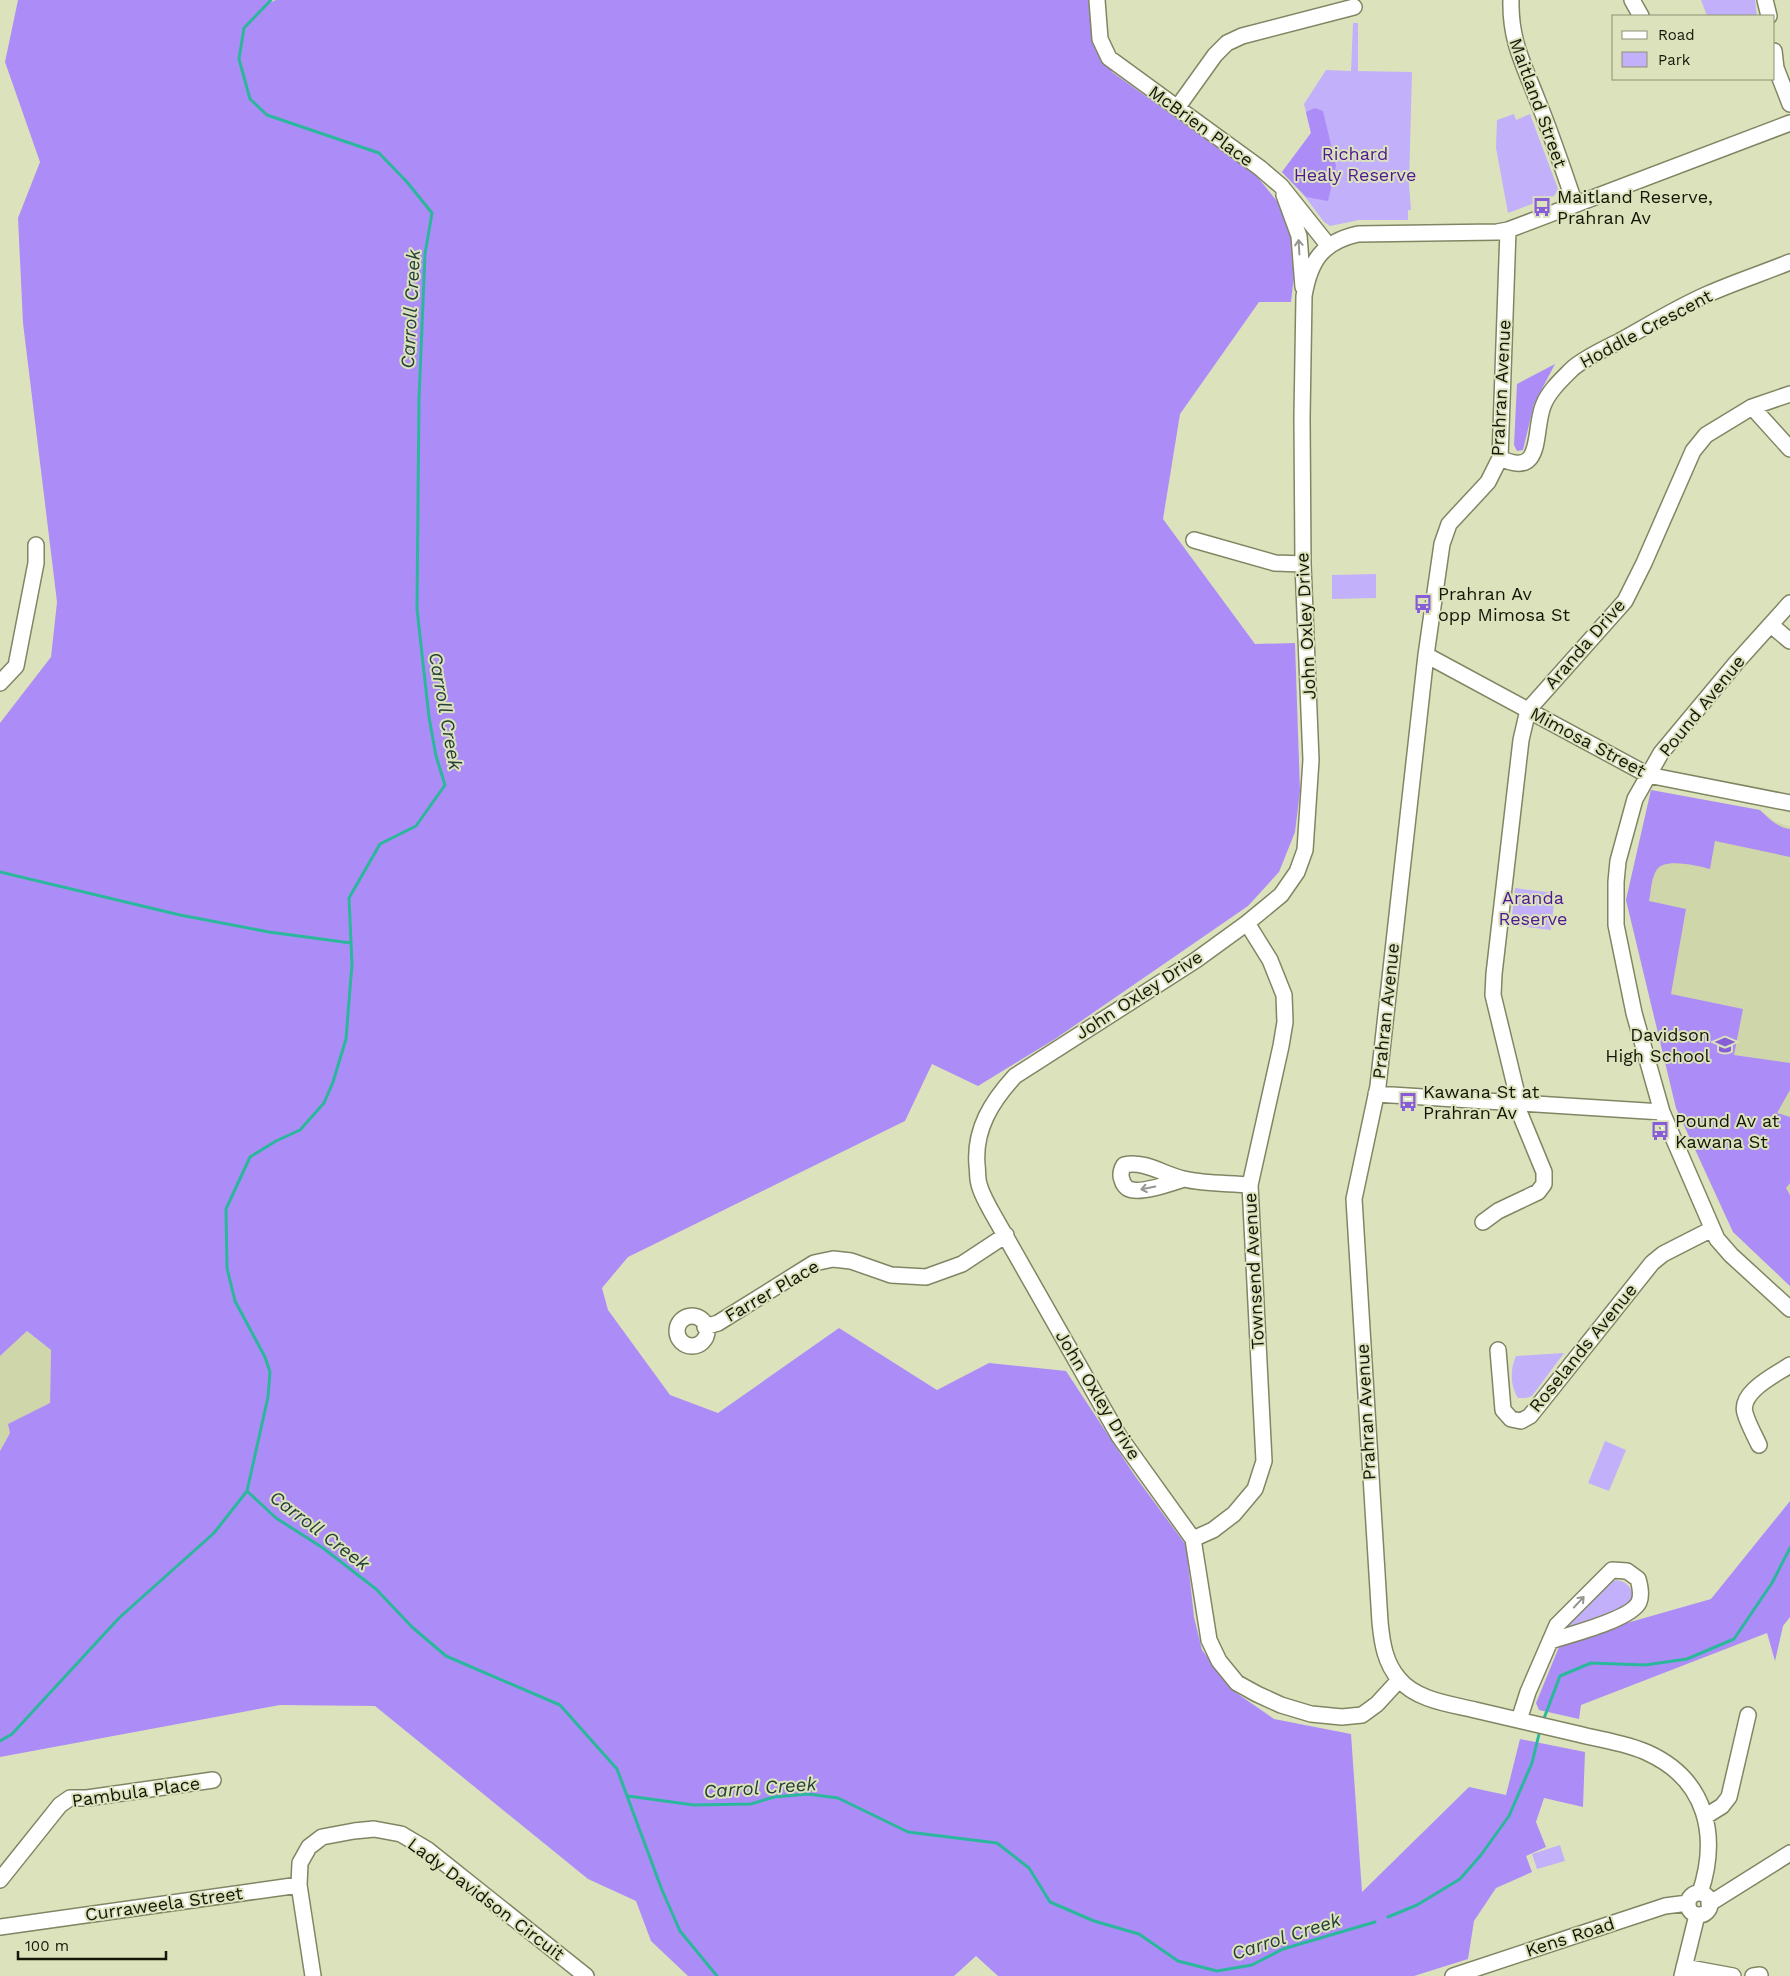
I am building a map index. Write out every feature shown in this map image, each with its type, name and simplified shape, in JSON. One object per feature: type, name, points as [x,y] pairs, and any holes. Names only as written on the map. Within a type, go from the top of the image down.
[{"type":"street","name":"McBrien Place","points":[[1097,0],[1100,39],[1108,58],[1260,168],[1281,186],[1328,244]]},
{"type":"street","name":"Maitland Street","points":[[1511,0],[1510,21],[1515,44],[1575,204]]},
{"type":"street","points":[[1632,0],[1640,15]]},
{"type":"street","points":[[1765,0],[1769,15]]},
{"type":"street","points":[[1177,108],[1215,55],[1227,43],[1242,36],[1354,7]]},
{"type":"street","points":[[1775,60],[1776,68],[1790,104]]},
{"type":"street","points":[[1328,244],[1343,237],[1358,234],[1490,232],[1508,230],[1790,123]]},
{"type":"street","points":[[1281,186],[1299,236],[1304,296]]},
{"type":"street","name":"Prahran Avenue","points":[[1508,230],[1500,458],[1488,482],[1454,516],[1445,533],[1437,573],[1376,1094],[1354,1198],[1380,1622],[1384,1652],[1400,1680],[1414,1692],[1443,1702],[1647,1752],[1669,1765],[1687,1781],[1698,1798],[1706,1816],[1710,1848],[1683,1972]]},
{"type":"street","name":"John Oxley Drive","points":[[1328,244],[1314,262],[1308,276],[1304,296],[1302,564],[1311,760],[1305,850],[1297,872],[1281,895],[1247,923],[1196,960],[1015,1076],[998,1095],[986,1115],[979,1133],[976,1158],[979,1183],[990,1209],[1119,1436],[1193,1538],[1209,1640],[1219,1662],[1237,1683],[1281,1705],[1311,1714],[1342,1717],[1362,1715],[1377,1704],[1400,1680]]},
{"type":"street","name":"Hoddle Crescent","points":[[1500,458],[1524,464],[1529,461],[1535,449],[1539,418],[1544,404],[1573,368],[1706,294],[1790,262]]},
{"type":"street","name":"Aranda Drive","points":[[1528,710],[1625,601],[1644,563],[1693,451],[1706,436],[1752,407],[1790,394]]},
{"type":"street","points":[[1752,407],[1790,449]]},
{"type":"street","points":[[1194,540],[1275,563],[1302,564]]},
{"type":"street","points":[[0,683],[16,666],[36,563],[36,545]]},
{"type":"street","name":"Pound Avenue","points":[[1790,603],[1736,663],[1661,753],[1635,799],[1618,861],[1616,882],[1616,925],[1634,1013],[1662,1112],[1712,1229],[1721,1244],[1790,1309]]},
{"type":"street","points":[[1771,625],[1790,641]]},
{"type":"street","name":"Mimosa Street","points":[[1426,655],[1648,775],[1790,803]]},
{"type":"street","points":[[1483,1222],[1498,1210],[1538,1192],[1544,1184],[1544,1172],[1518,1109],[1493,995],[1520,750],[1528,710]]},
{"type":"street","name":"Townsend Avenue","points":[[1193,1538],[1213,1530],[1234,1514],[1255,1489],[1264,1462],[1250,1185],[1285,1022],[1284,995],[1270,960],[1247,923]]},
{"type":"street","points":[[1376,1094],[1662,1112]]},
{"type":"street","points":[[1184,1180],[1250,1185]]},
{"type":"street","name":"Roselands Avenue","points":[[1498,1350],[1503,1410],[1510,1419],[1521,1421],[1530,1416],[1652,1263],[1663,1254],[1712,1229]]},
{"type":"street","name":"Farrer Place","points":[[706,1327],[718,1323],[814,1263],[833,1259],[851,1261],[891,1275],[926,1276],[962,1264],[1006,1236]]},
{"type":"street","points":[[1759,1445],[1744,1412],[1744,1403],[1751,1392],[1790,1365]]},
{"type":"street","points":[[1519,1720],[1528,1692],[1550,1640],[1557,1625],[1612,1570],[1627,1571],[1638,1579],[1640,1590],[1639,1603],[1626,1615],[1550,1640]]},
{"type":"street","points":[[1706,1816],[1722,1806],[1729,1797],[1748,1714]]},
{"type":"street","name":"Pambula Place","points":[[0,1880],[60,1805],[70,1798],[87,1798],[213,1780]]},
{"type":"street","name":"Lady Davidson Circuit","points":[[313,1976],[299,1885],[300,1863],[309,1847],[322,1838],[374,1829],[401,1834],[428,1850],[586,1976]]},
{"type":"street","name":"Kens Road","points":[[1453,1976],[1665,1906],[1699,1904],[1790,1853]]},
{"type":"street","name":"Curraweela Street","points":[[0,1927],[299,1885]]},
{"type":"street","points":[[1683,1972],[1733,1976]]},
{"type":"shaded area","points":[[18,0],[269,0],[269,3],[276,0],[1091,0],[1090,22],[1112,72],[1256,175],[1284,210],[1296,259],[1291,302],[1259,302],[1180,414],[1163,519],[1255,644],[1295,643],[1300,791],[1295,832],[1279,872],[1248,906],[1055,1039],[978,1086],[932,1064],[905,1121],[628,1257],[602,1288],[608,1310],[670,1395],[718,1413],[839,1328],[937,1390],[989,1363],[1066,1371],[1135,1476],[1186,1545],[1194,1617],[1202,1650],[1235,1692],[1274,1719],[1351,1734],[1362,1892],[1469,1787],[1506,1795],[1520,1739],[1585,1752],[1583,1807],[1544,1798],[1536,1822],[1546,1847],[1526,1856],[1532,1872],[1496,1888],[1474,1921],[1468,1959],[1414,1976],[998,1976],[976,1956],[954,1976],[688,1976],[651,1941],[636,1901],[588,1879],[375,1706],[280,1705],[0,1757],[0,1451],[10,1433],[8,1424],[50,1403],[51,1350],[27,1331],[0,1356],[0,723],[51,657],[57,602],[23,323],[18,218],[40,162],[5,62]]},
{"type":"shaded area","points":[[1315,108],[1323,111],[1336,166],[1328,201],[1306,197],[1282,172],[1311,133],[1306,112]]},
{"type":"shaded area","points":[[1555,364],[1534,404],[1523,450],[1517,451],[1514,445],[1517,384]]},
{"type":"shaded area","name":"Davidson High School","points":[[1651,790],[1760,810],[1774,821],[1790,827],[1790,1286],[1733,1232],[1676,1108],[1626,900]]},
{"type":"shaded area","name":"Davidson High School","points":[[1651,790],[1760,810],[1777,825],[1790,829],[1790,857],[1715,841],[1710,869],[1680,863],[1664,865],[1655,873],[1649,901],[1686,909],[1671,994],[1743,1009],[1734,1055],[1790,1063],[1790,1090],[1777,1113],[1790,1117],[1790,1183],[1786,1188],[1790,1195],[1790,1286],[1733,1232],[1676,1108],[1626,900]]},
{"type":"shaded area","points":[[27,1331],[51,1350],[50,1403],[10,1433],[0,1451],[0,1356]]},
{"type":"shaded area","points":[[1790,1501],[1790,1617],[1783,1626],[1775,1661],[1767,1633],[1581,1705],[1579,1719],[1539,1710],[1536,1703],[1559,1647],[1567,1640],[1711,1599]]},
{"type":"green space","points":[[1701,0],[1755,0],[1757,15],[1707,15]]},
{"type":"green space","name":"Richard Healy Reserve","points":[[1353,23],[1358,23],[1358,71],[1412,72],[1409,184],[1411,210],[1408,210],[1408,220],[1359,220],[1330,226],[1324,222],[1303,194],[1282,172],[1311,133],[1304,104],[1326,70],[1351,71]]},
{"type":"green space","points":[[1514,114],[1516,120],[1530,114],[1558,189],[1554,196],[1508,213],[1496,148],[1497,120]]},
{"type":"green space","points":[[1376,574],[1376,598],[1332,599],[1332,575]]},
{"type":"green space","name":"Aranda Reserve","points":[[1515,888],[1555,893],[1551,930],[1511,925]]},
{"type":"green space","points":[[1564,1353],[1532,1396],[1518,1398],[1513,1388],[1512,1377],[1516,1356]]},
{"type":"green space","points":[[1605,1441],[1626,1450],[1609,1491],[1588,1483]]},
{"type":"green space","points":[[1616,1580],[1626,1584],[1633,1594],[1634,1598],[1626,1611],[1568,1627],[1567,1625],[1606,1585]]},
{"type":"green space","points":[[1560,1845],[1565,1861],[1537,1869],[1532,1854]]},
{"type":"waterway","name":"Carroll Creek","points":[[271,0],[244,28],[239,59],[250,99],[267,115],[379,153],[407,182],[432,213],[425,254],[419,398],[417,609],[429,717],[436,756],[445,785],[416,826],[380,844],[349,898],[352,964],[346,1039],[333,1082],[324,1103],[300,1130],[276,1141],[250,1157],[226,1209],[227,1268],[235,1301],[265,1357],[270,1372],[268,1397],[247,1491],[276,1518],[323,1548],[376,1589],[412,1627],[446,1656],[560,1705],[617,1769],[662,1890],[680,1931],[717,1976]]},
{"type":"waterway","points":[[0,872],[180,915],[269,932],[351,943]]},
{"type":"waterway","points":[[0,1741],[12,1734],[119,1618],[214,1533],[247,1491]]},
{"type":"waterway","name":"Carrol Creek","points":[[1543,1721],[1560,1676],[1591,1663],[1645,1665],[1687,1659],[1734,1639],[1772,1583],[1790,1548]]},
{"type":"waterway","name":"Carrol Creek","points":[[1388,1917],[1417,1905],[1460,1879],[1481,1855],[1509,1816],[1532,1763],[1540,1730]]},
{"type":"waterway","name":"Carrol Creek","points":[[628,1796],[694,1805],[751,1804],[774,1797],[808,1794],[838,1798],[908,1832],[997,1843],[1029,1868],[1050,1902],[1094,1921],[1139,1934],[1178,1961],[1217,1971],[1252,1965],[1283,1949],[1375,1922]]},
{"type":"place","name":"Maitland Reserve, Prahran Av","points":[[1542,207]]},
{"type":"place","name":"Prahran Av opp Mimosa St","points":[[1423,604]]},
{"type":"place","name":"Davidson High School","points":[[1725,1045]]},
{"type":"place","name":"Kawana St at Prahran Av","points":[[1408,1102]]},
{"type":"place","name":"Pound Av at Kawana St","points":[[1660,1131]]}]
